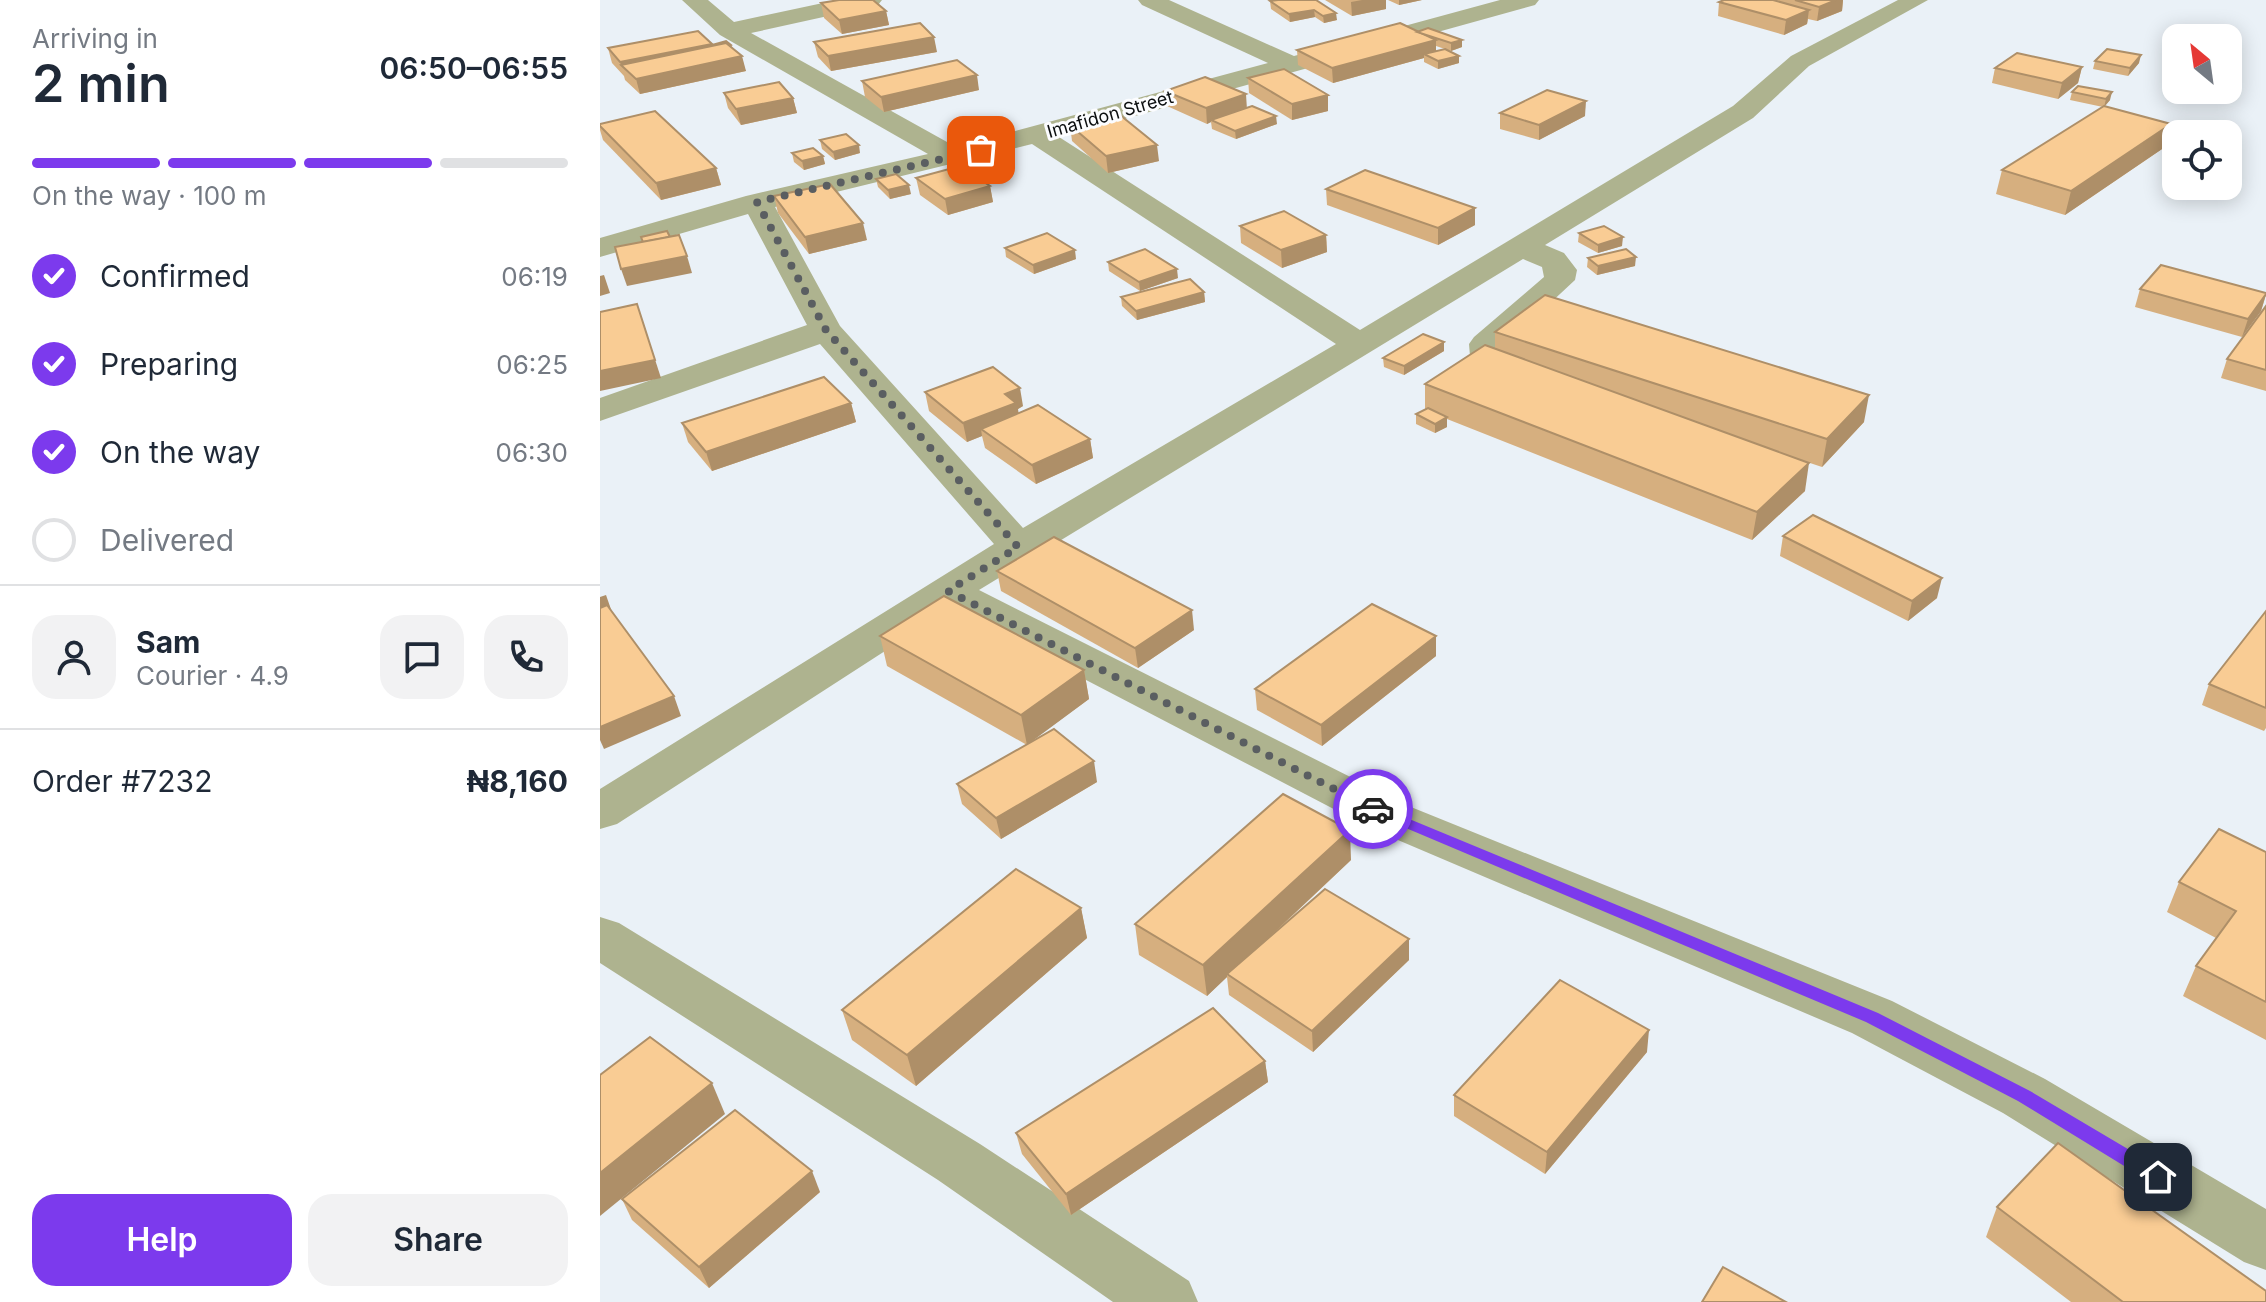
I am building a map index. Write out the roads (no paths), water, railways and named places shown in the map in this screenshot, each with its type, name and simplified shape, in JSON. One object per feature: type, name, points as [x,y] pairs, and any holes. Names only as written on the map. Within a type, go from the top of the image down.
[{"type":"street","points":[[694,0],[729,30],[953,157]]},
{"type":"street","points":[[729,30],[870,0]]},
{"type":"street","points":[[1150,0],[1289,63]]},
{"type":"street","name":"Imafidon Street","points":[[600,248],[757,202],[953,157],[1527,0]]},
{"type":"street","points":[[600,812],[1018,547],[1361,345],[1743,112],[1800,61],[1916,0]]},
{"type":"street","points":[[1036,134],[1361,345]]},
{"type":"street","points":[[757,202],[826,330],[1018,547]]},
{"type":"street","points":[[1522,247],[1553,260],[1561,270],[1559,280],[1486,344],[1487,356],[1500,365],[1557,385]]},
{"type":"street","points":[[600,410],[826,330]]},
{"type":"street","points":[[948,591],[1389,817],[1872,1017],[2024,1096],[2266,1242]]},
{"type":"street","points":[[600,937],[959,1162],[1166,1302]]}]
